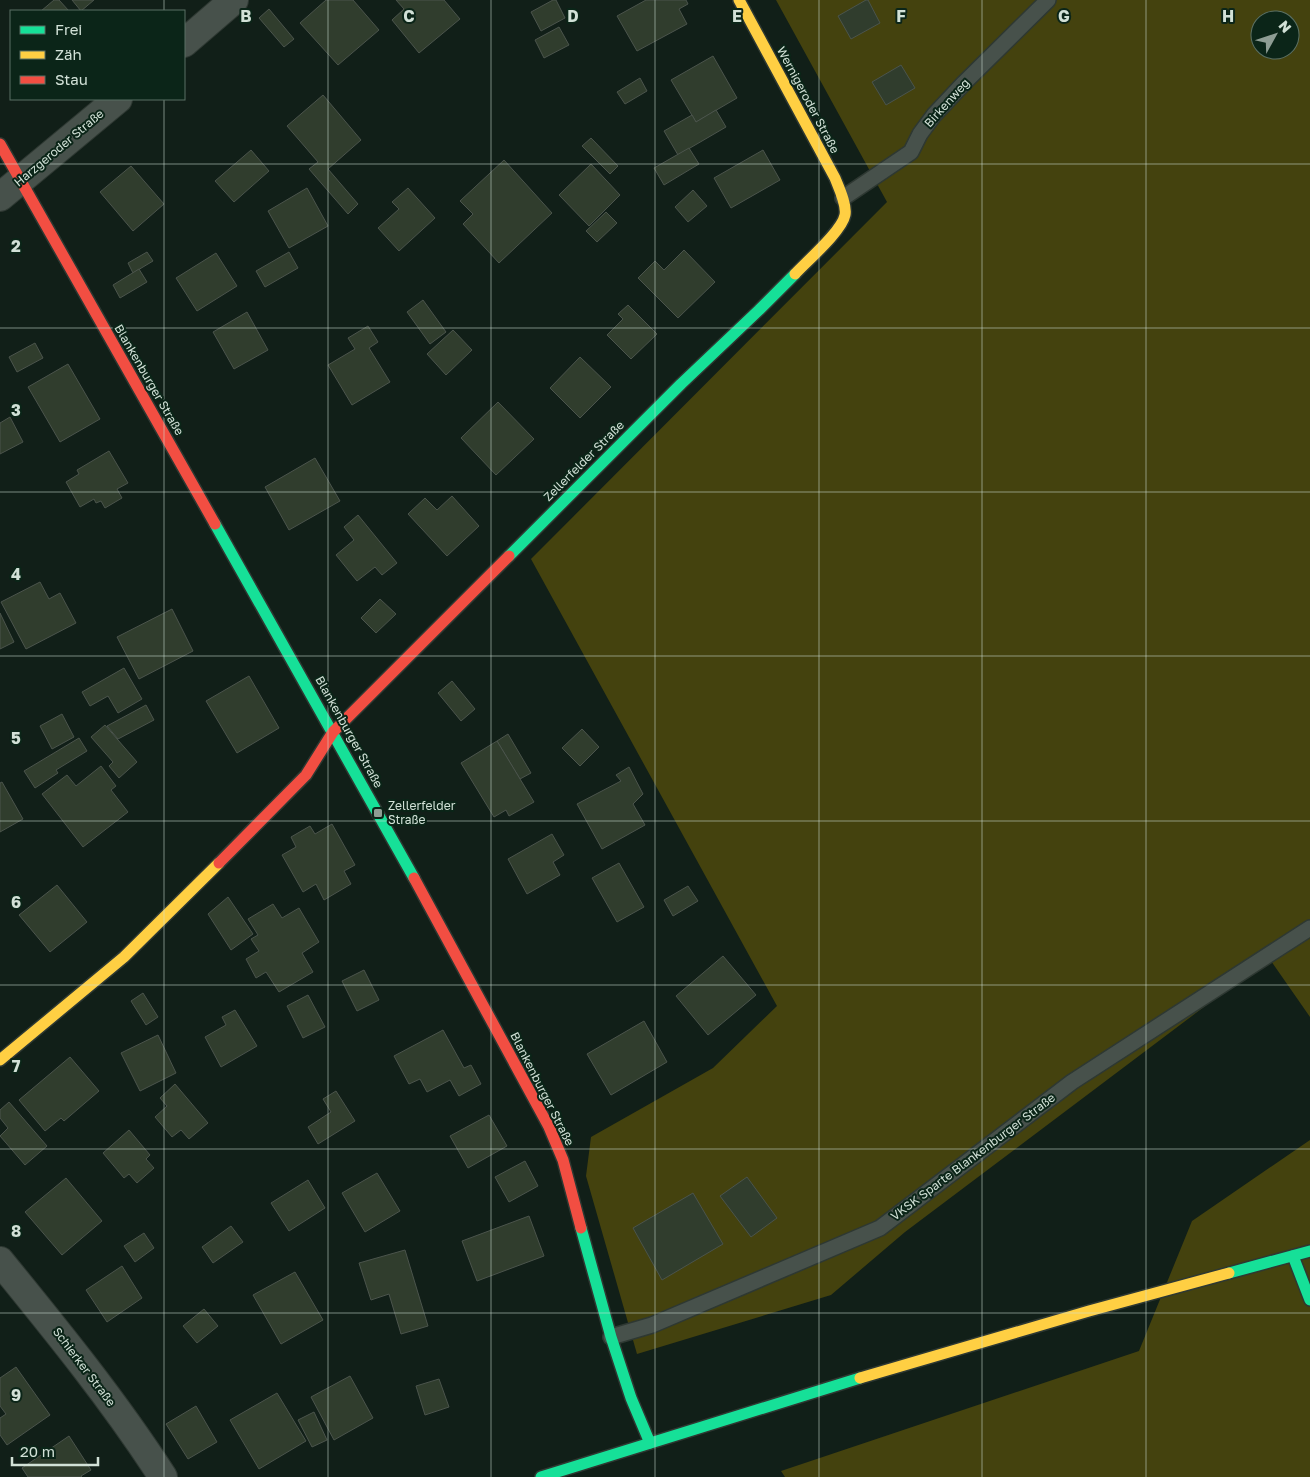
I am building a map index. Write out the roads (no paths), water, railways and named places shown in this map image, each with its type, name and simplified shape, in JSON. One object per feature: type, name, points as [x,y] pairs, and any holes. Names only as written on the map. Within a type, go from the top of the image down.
[{"type":"street","points":[[185,42],[234,0]]},
{"type":"street","name":"Wernigeroder Straße","points":[[739,0],[835,178],[843,198],[845,215]]},
{"type":"street","name":"Harzgeroder Straße","points":[[0,198],[117,100]]},
{"type":"street","name":"Blankenburger Straße","points":[[0,144],[333,732],[549,1127],[563,1160],[611,1337],[630,1398],[650,1443]]},
{"type":"street","name":"Zellerfelder Straße","points":[[0,1060],[124,957],[204,878],[306,775],[333,732],[674,390],[759,310],[835,232],[845,215]]},
{"type":"street","points":[[541,1477],[836,1385],[1089,1311],[1310,1251]]},
{"type":"street","points":[[1293,1256],[1310,1300]]},
{"type":"street","name":"Schierker Straße","points":[[0,1261],[78,1358],[163,1477]]},
{"type":"lane","name":"Birkenweg","points":[[843,198],[911,152],[920,134],[934,115],[1048,0]]},
{"type":"lane","name":"VKSK Sparte Blankenburger Straße","points":[[611,1337],[652,1325],[880,1228],[1072,1082],[1310,928]]},
{"type":"place","name":"Zellerfelder Straße","points":[[378,813]]}]
